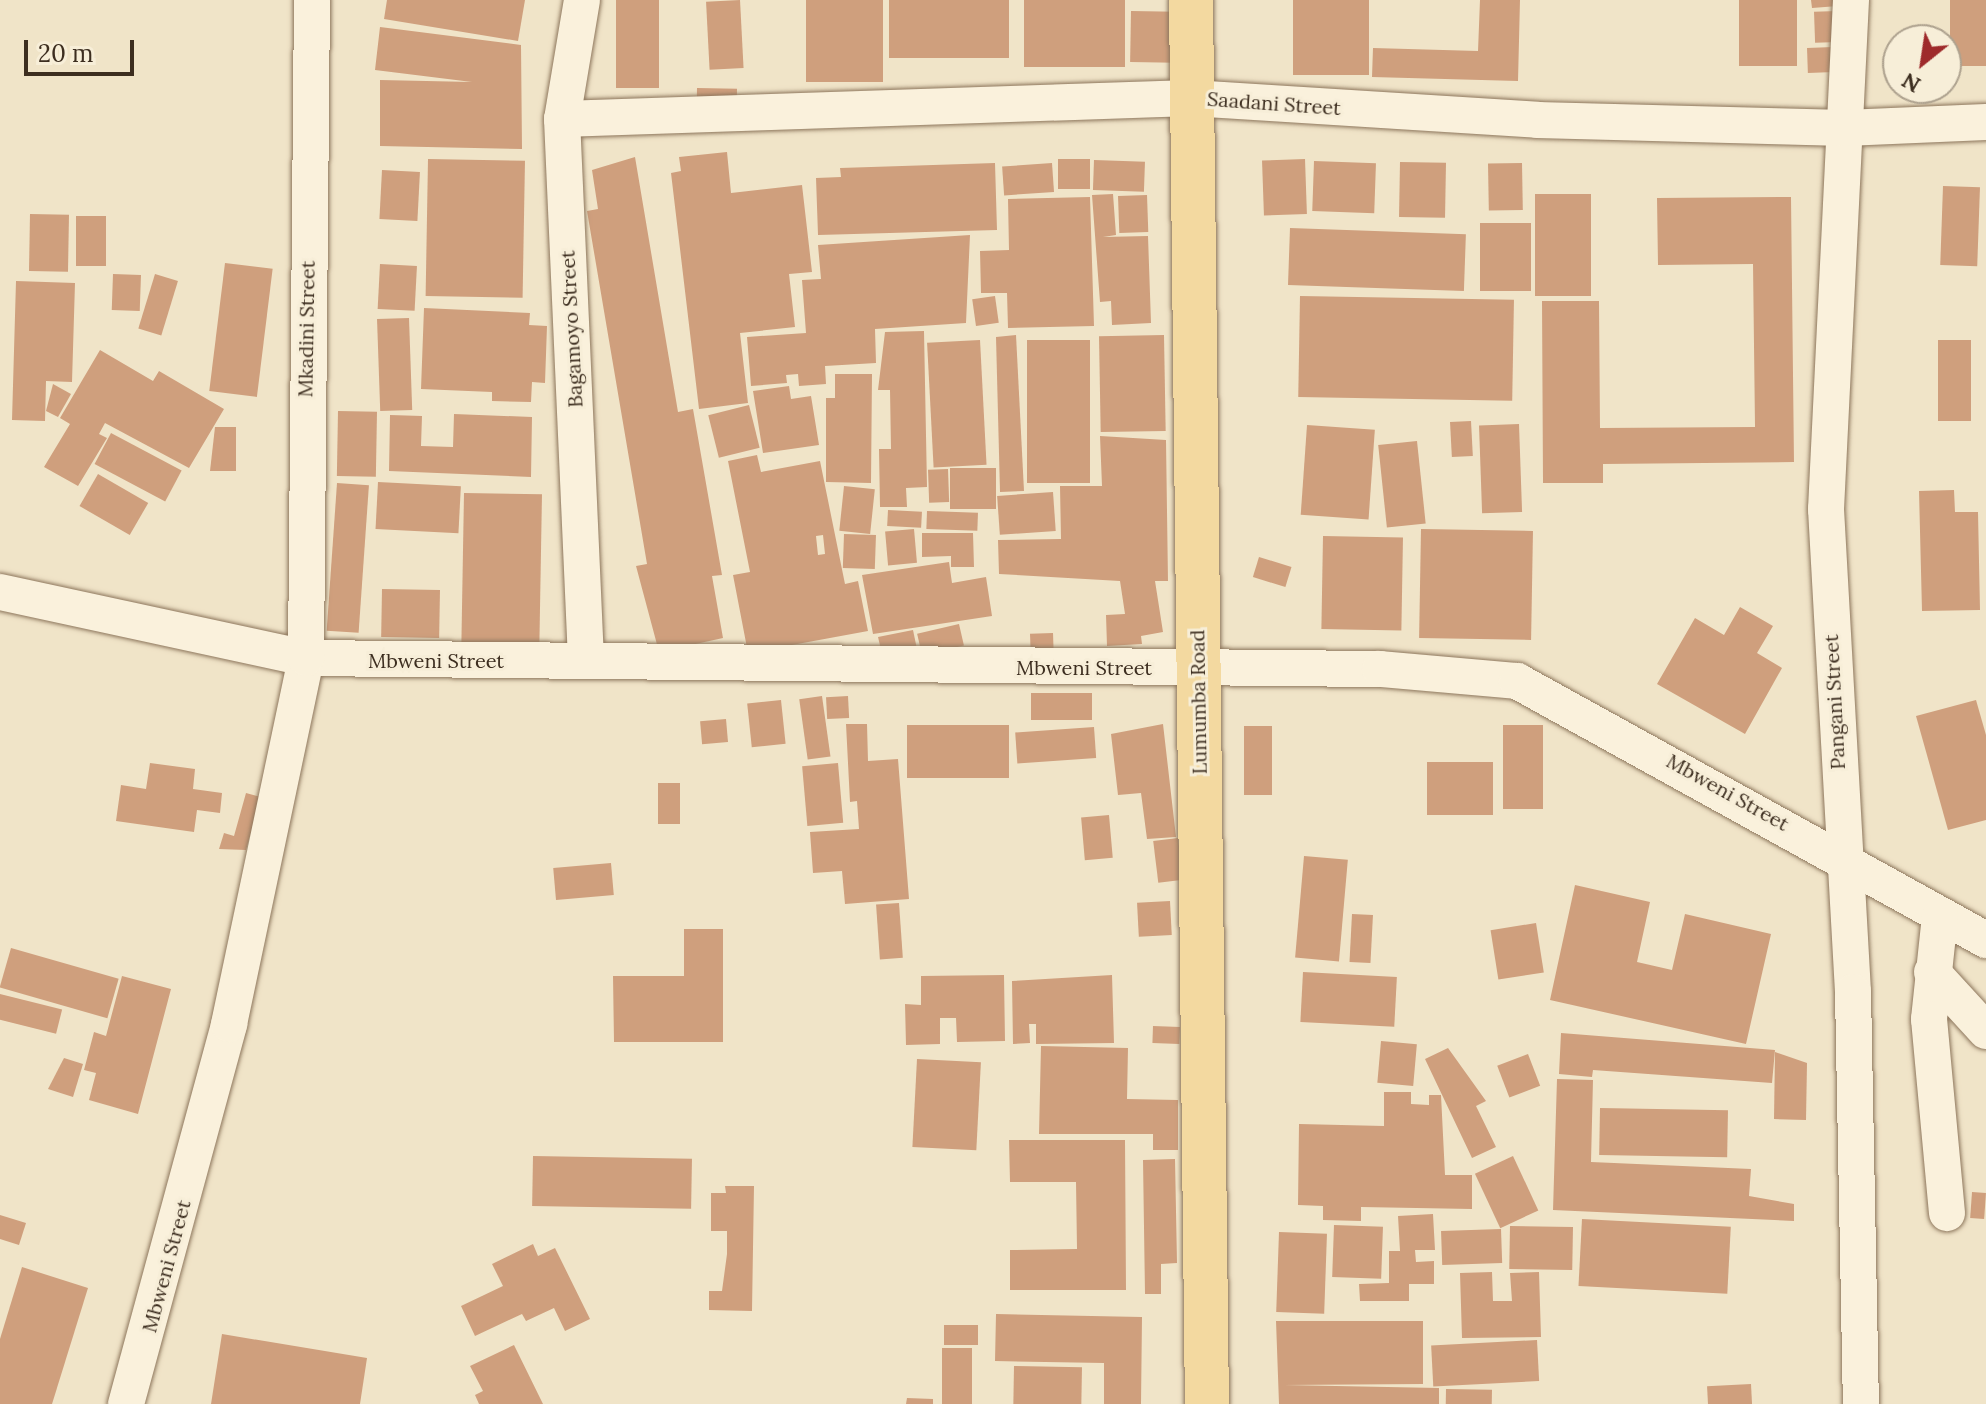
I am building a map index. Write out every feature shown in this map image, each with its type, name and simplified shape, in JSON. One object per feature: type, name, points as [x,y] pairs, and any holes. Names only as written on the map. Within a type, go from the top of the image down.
[{"type":"main road","name":"Lumumba Road","points":[[1191,0],[1195,668],[1207,1404]]},
{"type":"street","name":"Mkadini Street","points":[[306,658],[312,0]]},
{"type":"street","name":"Bagamoyo Street","points":[[582,0],[562,119],[586,660]]},
{"type":"street","name":"Pangani Street","points":[[1851,0],[1826,509],[1859,1146],[1861,1404]]},
{"type":"street","name":"Saadani Street","points":[[562,119],[1191,98],[1537,120],[1845,128],[1986,122]]},
{"type":"street","name":"Mbweni Street","points":[[0,592],[306,658],[1454,671],[1517,681],[1844,857],[1940,916],[1986,940]]},
{"type":"street","name":"Mbweni Street","points":[[126,1404],[229,1024],[306,658]]},
{"type":"street","points":[[1940,916],[1932,972],[1931,1080],[1947,1213]]},
{"type":"street","points":[[1932,972],[1986,1031]]},
{"type":"building","points":[[387,0],[525,0],[518,41],[384,19]]},
{"type":"building","points":[[616,0],[659,0],[659,88],[616,88]]},
{"type":"building","points":[[740,0],[744,68],[710,70],[706,2]]},
{"type":"building","points":[[806,0],[883,0],[883,82],[806,82]]},
{"type":"building","points":[[889,0],[1009,0],[1009,58],[889,58]]},
{"type":"building","points":[[1024,0],[1125,0],[1125,67],[1024,67]]},
{"type":"building","points":[[1293,0],[1369,0],[1369,75],[1293,75]]},
{"type":"building","points":[[1480,0],[1520,0],[1518,81],[1372,77],[1373,48],[1478,51]]},
{"type":"building","points":[[1739,0],[1797,0],[1797,66],[1739,66]]},
{"type":"building","points":[[1811,0],[1838,0],[1838,6],[1812,8]]},
{"type":"building","points":[[1950,0],[1986,0],[1986,66],[1962,66],[1962,24],[1950,24]]},
{"type":"building","points":[[1131,11],[1176,12],[1175,63],[1130,62]]},
{"type":"building","points":[[1838,11],[1839,42],[1815,43],[1814,12]]},
{"type":"building","points":[[380,27],[521,45],[522,149],[380,146],[380,80],[472,82],[375,70]]},
{"type":"building","points":[[1833,47],[1834,72],[1808,73],[1807,48]]},
{"type":"building","points":[[697,88],[737,89],[737,113],[697,112]]},
{"type":"building","points":[[727,152],[731,193],[802,185],[812,272],[789,274],[795,327],[740,333],[748,403],[699,409],[671,173],[681,171],[679,157]]},
{"type":"building","points":[[635,157],[678,412],[693,409],[722,575],[712,576],[723,638],[659,652],[636,566],[647,564],[587,211],[598,209],[592,170]]},
{"type":"building","points":[[428,159],[525,161],[523,298],[426,296]]},
{"type":"building","points":[[1058,159],[1090,159],[1090,189],[1058,189]]},
{"type":"building","points":[[1305,159],[1307,214],[1264,215],[1262,161]]},
{"type":"building","points":[[1094,160],[1145,162],[1144,192],[1093,190]]},
{"type":"building","points":[[1314,161],[1376,163],[1374,213],[1312,211]]},
{"type":"building","points":[[1400,162],[1446,163],[1445,218],[1399,217]]},
{"type":"building","points":[[995,163],[997,230],[818,235],[816,178],[841,177],[840,168]]},
{"type":"building","points":[[1052,163],[1054,192],[1004,195],[1002,166]]},
{"type":"building","points":[[1522,163],[1523,210],[1489,211],[1488,164]]},
{"type":"building","points":[[382,170],[420,172],[417,221],[379,219]]},
{"type":"building","points":[[1943,186],[1980,187],[1977,266],[1940,265]]},
{"type":"building","points":[[1113,194],[1116,235],[1103,237],[1148,236],[1151,323],[1112,325],[1111,301],[1100,302],[1092,195]]},
{"type":"building","points":[[1535,194],[1591,194],[1591,296],[1535,296]]},
{"type":"building","points":[[1147,195],[1148,232],[1119,233],[1118,196]]},
{"type":"building","points":[[1090,197],[1094,326],[1008,328],[1007,293],[981,293],[980,251],[1009,250],[1008,199]]},
{"type":"building","points":[[1791,197],[1794,462],[1603,464],[1603,483],[1543,483],[1542,301],[1599,301],[1600,428],[1755,427],[1753,264],[1658,265],[1657,198]]},
{"type":"building","points":[[30,214],[69,215],[68,272],[29,271]]},
{"type":"building","points":[[76,216],[106,216],[106,266],[76,266]]},
{"type":"building","points":[[1480,223],[1531,223],[1531,291],[1480,291]]},
{"type":"building","points":[[1290,228],[1466,234],[1464,291],[1288,285]]},
{"type":"building","points":[[970,235],[966,323],[875,329],[876,363],[825,366],[826,384],[799,386],[798,374],[786,375],[787,383],[751,386],[747,337],[806,333],[802,280],[821,279],[818,245]]},
{"type":"building","points":[[225,263],[273,269],[257,397],[209,391]]},
{"type":"building","points":[[380,264],[417,266],[415,311],[378,309]]},
{"type":"building","points":[[113,274],[141,275],[140,311],[112,310]]},
{"type":"building","points":[[155,274],[178,281],[161,336],[138,329]]},
{"type":"building","points":[[16,281],[75,283],[72,382],[46,381],[45,421],[12,420]]},
{"type":"building","points":[[995,296],[999,323],[976,326],[972,299]]},
{"type":"building","points":[[1300,296],[1514,300],[1512,401],[1298,397]]},
{"type":"building","points":[[424,308],[530,313],[529,325],[547,326],[545,383],[532,382],[531,402],[492,401],[492,392],[421,389]]},
{"type":"building","points":[[409,318],[412,410],[380,411],[377,319]]},
{"type":"building","points":[[924,331],[927,487],[906,488],[907,507],[880,507],[879,449],[891,449],[890,390],[878,390],[885,332]]},
{"type":"building","points":[[1016,335],[1024,491],[1000,492],[996,337]]},
{"type":"building","points":[[1164,335],[1166,431],[1101,432],[1099,336]]},
{"type":"building","points":[[980,340],[987,465],[934,468],[927,343]]},
{"type":"building","points":[[1027,340],[1090,340],[1090,483],[1027,483]]},
{"type":"building","points":[[1938,340],[1971,340],[1971,421],[1938,421]]},
{"type":"building","points":[[100,350],[153,381],[159,371],[224,409],[189,468],[105,423],[99,434],[107,438],[78,486],[44,467],[70,424],[60,418]]},
{"type":"building","points":[[835,374],[872,374],[871,483],[826,482],[826,398],[835,398]]},
{"type":"building","points":[[53,384],[71,394],[58,417],[46,411]]},
{"type":"building","points":[[789,386],[791,399],[811,396],[819,445],[763,453],[753,391]]},
{"type":"building","points":[[749,405],[760,448],[719,458],[708,415]]},
{"type":"building","points":[[338,411],[377,412],[376,477],[337,476]]},
{"type":"building","points":[[454,414],[532,417],[531,477],[389,471],[390,415],[422,416],[421,446],[453,447]]},
{"type":"building","points":[[1471,421],[1473,456],[1452,457],[1450,422]]},
{"type":"building","points":[[1519,424],[1522,512],[1482,513],[1479,425]]},
{"type":"building","points":[[1307,425],[1375,430],[1369,520],[1301,515]]},
{"type":"building","points":[[215,427],[236,427],[236,471],[210,471]]},
{"type":"building","points":[[111,433],[182,471],[165,501],[95,464]]},
{"type":"building","points":[[1100,436],[1166,440],[1168,581],[1155,581],[1163,632],[1141,636],[1142,644],[1107,646],[1106,615],[1125,614],[1120,581],[999,574],[998,540],[1061,539],[1060,486],[1102,486]]},
{"type":"building","points":[[1417,441],[1426,524],[1387,528],[1378,445]]},
{"type":"building","points":[[757,455],[761,472],[820,461],[845,584],[858,581],[868,631],[748,653],[733,575],[750,572],[728,461]],"holes":[[[823,535],[825,554],[818,555],[816,536]]]},
{"type":"building","points":[[950,468],[996,468],[996,509],[950,509]]},
{"type":"building","points":[[948,469],[949,502],[929,503],[928,470]]},
{"type":"building","points":[[98,474],[148,503],[130,535],[80,506]]},
{"type":"building","points":[[378,482],[461,486],[458,533],[376,529]]},
{"type":"building","points":[[337,483],[369,485],[359,633],[327,631]]},
{"type":"building","points":[[844,486],[875,489],[870,534],[839,531]]},
{"type":"building","points":[[1954,490],[1955,512],[1978,512],[1980,610],[1922,611],[1919,491]]},
{"type":"building","points":[[1053,492],[1056,531],[1000,535],[997,496]]},
{"type":"building","points":[[464,493],[542,494],[539,647],[461,646]]},
{"type":"building","points":[[888,510],[922,512],[921,528],[887,526]]},
{"type":"building","points":[[927,511],[978,513],[977,531],[926,529]]},
{"type":"building","points":[[914,529],[917,563],[888,565],[885,532]]},
{"type":"building","points":[[1421,529],[1533,531],[1531,640],[1419,638]]},
{"type":"building","points":[[922,533],[973,533],[974,567],[951,567],[951,556],[922,557]]},
{"type":"building","points":[[844,534],[876,535],[875,569],[843,568]]},
{"type":"building","points":[[1323,536],[1403,537],[1401,630],[1321,629]]},
{"type":"building","points":[[1259,557],[1292,567],[1285,587],[1253,577]]},
{"type":"building","points":[[949,562],[952,583],[986,577],[992,616],[873,634],[862,575]]},
{"type":"building","points":[[382,589],[440,590],[439,638],[381,637]]},
{"type":"building","points":[[1740,607],[1773,626],[1757,653],[1782,668],[1745,734],[1657,684],[1695,618],[1724,635]]},
{"type":"building","points":[[959,624],[964,645],[922,655],[917,634]]},
{"type":"building","points":[[913,630],[918,654],[883,658],[878,637]]},
{"type":"building","points":[[1053,633],[1054,658],[1031,659],[1030,634]]},
{"type":"building","points":[[1031,693],[1092,693],[1092,720],[1031,720]]},
{"type":"building","points":[[822,696],[830,756],[808,760],[799,699]]},
{"type":"building","points":[[848,696],[849,718],[827,719],[826,697]]},
{"type":"building","points":[[781,700],[786,744],[752,747],[747,704]]},
{"type":"building","points":[[1976,700],[1986,735],[1986,820],[1948,830],[1916,716]]},
{"type":"building","points":[[726,719],[728,742],[702,744],[700,721]]},
{"type":"building","points":[[846,724],[867,724],[868,761],[898,759],[909,899],[845,904],[842,871],[813,873],[810,832],[859,829],[857,801],[850,802]]},
{"type":"building","points":[[1163,724],[1176,837],[1147,839],[1141,793],[1118,795],[1111,734]]},
{"type":"building","points":[[907,725],[1009,725],[1009,778],[907,778]]},
{"type":"building","points":[[1503,725],[1543,725],[1543,809],[1503,809]]},
{"type":"building","points":[[1244,726],[1272,726],[1272,795],[1244,795]]},
{"type":"building","points":[[1094,727],[1096,758],[1017,763],[1015,733]]},
{"type":"building","points":[[1427,762],[1493,762],[1493,815],[1427,815]]},
{"type":"building","points":[[150,763],[195,769],[193,789],[222,793],[220,813],[197,810],[194,832],[116,821],[121,785],[146,789]]},
{"type":"building","points":[[838,763],[843,823],[807,826],[802,766]]},
{"type":"building","points":[[658,783],[680,783],[680,824],[658,824]]},
{"type":"building","points":[[246,793],[261,797],[246,850],[219,849],[224,833],[234,836]]},
{"type":"building","points":[[1109,815],[1113,858],[1085,860],[1081,817]]},
{"type":"building","points":[[1178,838],[1183,880],[1158,883],[1153,841]]},
{"type":"building","points":[[1304,856],[1348,860],[1339,961],[1295,958]]},
{"type":"building","points":[[611,863],[614,895],[556,900],[553,868]]},
{"type":"building","points":[[1575,885],[1650,902],[1637,962],[1672,970],[1685,914],[1771,934],[1746,1044],[1550,1000]]},
{"type":"building","points":[[1170,901],[1172,935],[1139,937],[1137,903]]},
{"type":"building","points":[[899,903],[903,958],[880,959],[876,905]]},
{"type":"building","points":[[1352,914],[1373,915],[1370,963],[1349,962]]},
{"type":"building","points":[[1536,923],[1544,972],[1498,980],[1491,930]]},
{"type":"building","points":[[684,929],[723,929],[723,1042],[614,1042],[613,976],[684,976]]},
{"type":"building","points":[[11,948],[119,979],[107,1018],[0,987]]},
{"type":"building","points":[[1303,972],[1397,977],[1394,1027],[1300,1022]]},
{"type":"building","points":[[1004,975],[1005,1041],[957,1042],[956,1018],[940,1018],[940,1044],[906,1045],[905,1004],[921,1005],[921,976]]},
{"type":"building","points":[[1112,975],[1114,1043],[1036,1044],[1036,1024],[1029,1024],[1030,1043],[1013,1044],[1012,981]]},
{"type":"building","points":[[122,976],[171,989],[138,1114],[89,1100],[96,1073],[84,1070],[94,1032],[106,1036]]},
{"type":"building","points":[[0,994],[62,1009],[56,1034],[0,1020]]},
{"type":"building","points":[[1153,1026],[1180,1027],[1179,1044],[1152,1043]]},
{"type":"building","points":[[1561,1033],[1775,1050],[1772,1083],[1593,1070],[1592,1077],[1559,1074]]},
{"type":"building","points":[[1381,1041],[1417,1044],[1413,1086],[1377,1083]]},
{"type":"building","points":[[1041,1046],[1128,1048],[1127,1099],[1178,1100],[1178,1150],[1153,1150],[1153,1134],[1039,1134]]},
{"type":"building","points":[[1448,1048],[1486,1101],[1476,1106],[1496,1147],[1472,1158],[1425,1059]]},
{"type":"building","points":[[1775,1052],[1807,1063],[1806,1120],[1774,1119]]},
{"type":"building","points":[[1528,1054],[1540,1086],[1509,1098],[1497,1066]]},
{"type":"building","points":[[64,1058],[83,1064],[73,1097],[48,1089]]},
{"type":"building","points":[[917,1059],[981,1062],[976,1150],[912,1147]]},
{"type":"building","points":[[1557,1079],[1593,1080],[1591,1162],[1751,1169],[1749,1196],[1794,1204],[1794,1221],[1553,1210]]},
{"type":"building","points":[[1384,1092],[1411,1092],[1411,1104],[1429,1105],[1429,1095],[1441,1095],[1445,1175],[1472,1175],[1472,1209],[1361,1207],[1361,1221],[1323,1220],[1323,1206],[1298,1205],[1299,1124],[1384,1126]]},
{"type":"building","points":[[1600,1108],[1728,1110],[1727,1157],[1599,1155]]},
{"type":"building","points":[[1009,1140],[1125,1140],[1126,1290],[1010,1290],[1010,1250],[1077,1249],[1076,1182],[1010,1182]]},
{"type":"building","points":[[533,1156],[692,1159],[691,1209],[532,1206]]},
{"type":"building","points":[[1513,1156],[1538,1210],[1500,1228],[1475,1174]]},
{"type":"building","points":[[1175,1159],[1177,1263],[1161,1264],[1161,1294],[1145,1294],[1143,1160]]},
{"type":"building","points":[[725,1186],[754,1186],[752,1311],[709,1310],[709,1291],[722,1291],[727,1254],[727,1231],[711,1231],[711,1193],[726,1193]]},
{"type":"building","points":[[1972,1192],[1986,1193],[1984,1219],[1970,1218]]},
{"type":"building","points":[[1433,1214],[1435,1250],[1415,1250],[1416,1262],[1434,1261],[1434,1284],[1409,1284],[1409,1301],[1360,1301],[1359,1284],[1389,1283],[1389,1251],[1400,1251],[1398,1216]]},
{"type":"building","points":[[0,1215],[26,1223],[19,1245],[0,1239]]},
{"type":"building","points":[[1582,1219],[1731,1227],[1727,1294],[1578,1286]]},
{"type":"building","points":[[1334,1225],[1383,1227],[1381,1279],[1332,1277]]},
{"type":"building","points":[[1510,1226],[1573,1227],[1572,1270],[1509,1269]]},
{"type":"building","points":[[1501,1229],[1502,1263],[1442,1265],[1441,1231]]},
{"type":"building","points":[[1279,1232],[1327,1234],[1324,1314],[1276,1312]]},
{"type":"building","points":[[533,1244],[538,1256],[555,1248],[590,1319],[565,1331],[554,1308],[526,1321],[522,1314],[475,1336],[461,1306],[503,1286],[492,1264]]},
{"type":"building","points":[[22,1267],[88,1288],[52,1404],[0,1404],[0,1339]]},
{"type":"building","points":[[1492,1272],[1493,1301],[1512,1301],[1510,1273],[1539,1272],[1541,1337],[1462,1338],[1460,1273]]},
{"type":"building","points":[[996,1314],[1142,1317],[1141,1404],[1104,1404],[1104,1363],[995,1361]]},
{"type":"building","points":[[1276,1321],[1423,1321],[1423,1384],[1284,1385],[1439,1388],[1439,1404],[1279,1404]]},
{"type":"building","points":[[944,1325],[978,1325],[978,1345],[944,1345]]},
{"type":"building","points":[[222,1334],[367,1358],[360,1404],[211,1404]]},
{"type":"building","points":[[1537,1340],[1539,1381],[1433,1386],[1431,1346]]},
{"type":"building","points":[[514,1345],[543,1404],[479,1404],[475,1395],[483,1391],[470,1366]]},
{"type":"building","points":[[942,1348],[972,1348],[972,1404],[942,1404]]},
{"type":"building","points":[[1014,1366],[1082,1367],[1081,1404],[1013,1404]]},
{"type":"building","points":[[1751,1384],[1752,1404],[1708,1404],[1707,1386]]},
{"type":"building","points":[[1446,1389],[1492,1390],[1492,1404],[1446,1404]]},
{"type":"building","points":[[907,1398],[933,1399],[933,1404],[906,1404]]}]
